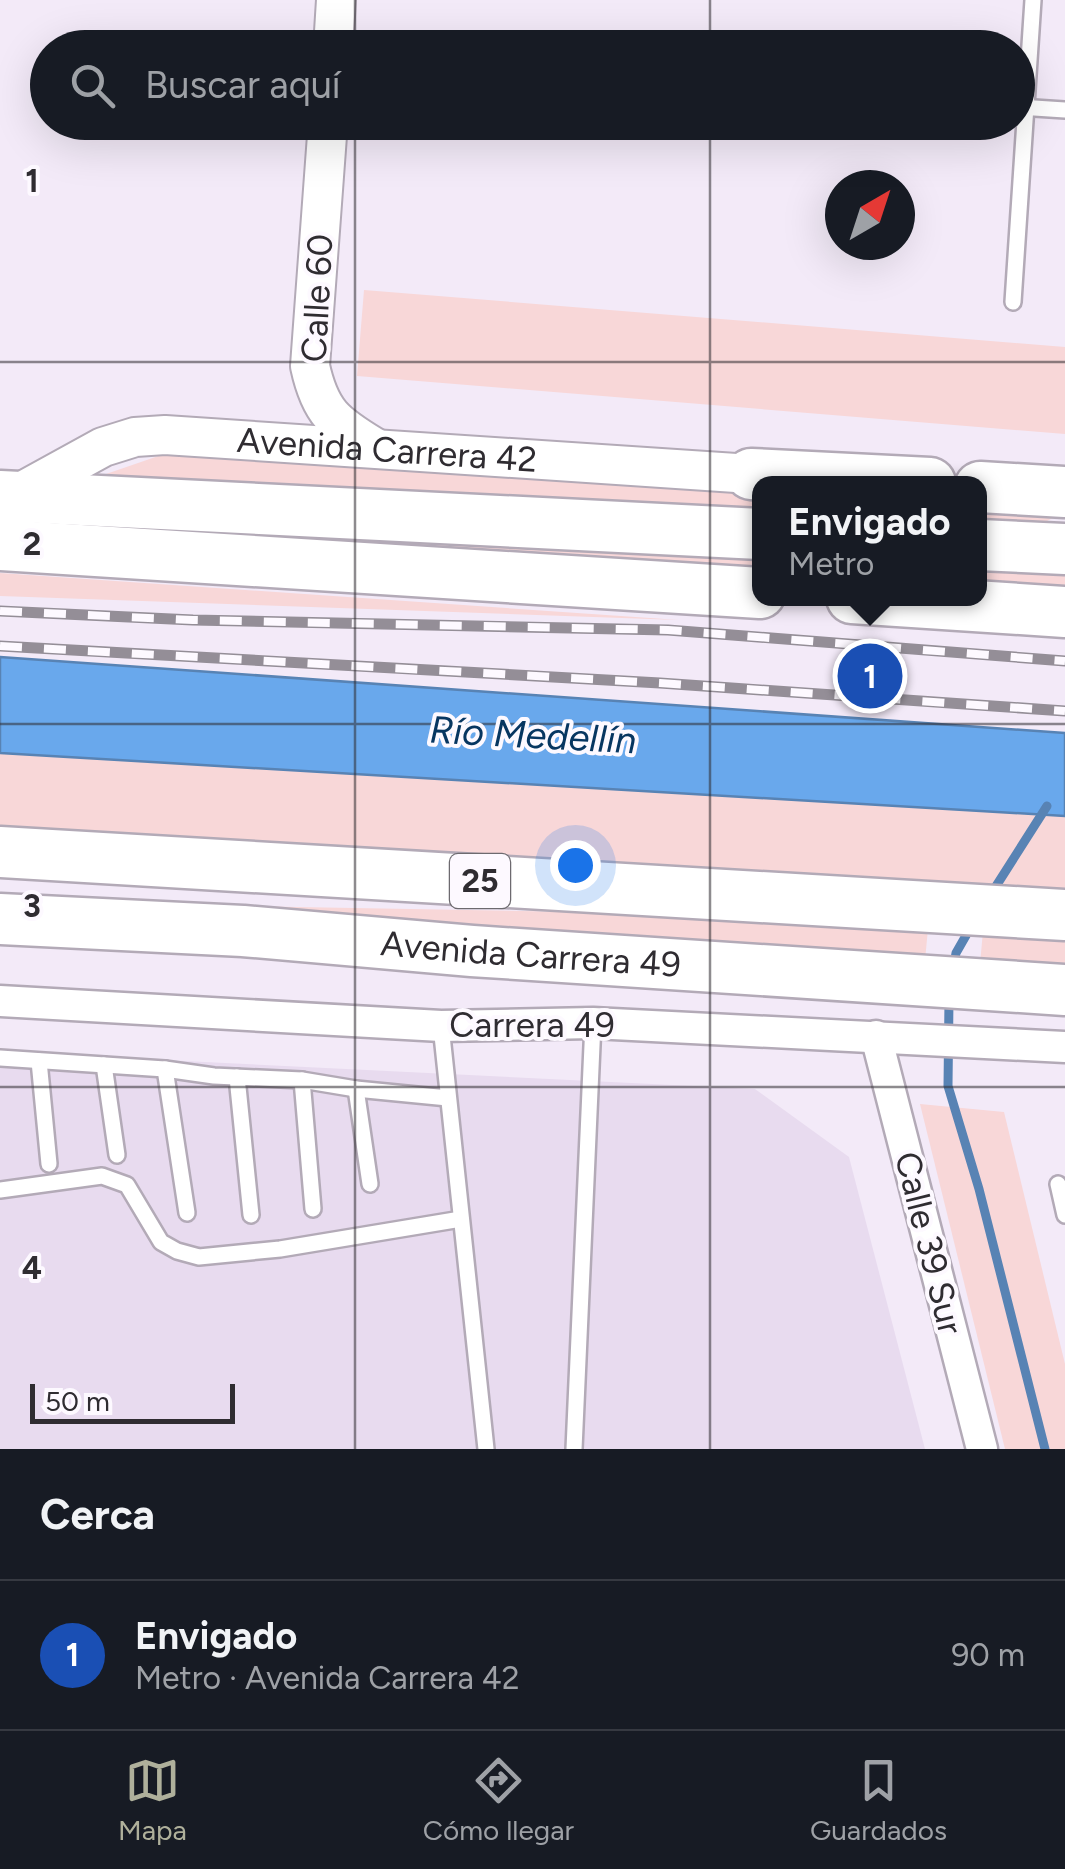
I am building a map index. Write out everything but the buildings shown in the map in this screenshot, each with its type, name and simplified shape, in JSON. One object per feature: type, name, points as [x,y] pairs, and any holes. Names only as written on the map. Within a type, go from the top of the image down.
[{"type":"highway","points":[[782,476],[821,476]]},
{"type":"highway","points":[[987,487],[1065,492]]},
{"type":"highway","name":"Avenida Carrera 42","points":[[6,497],[752,534]]},
{"type":"highway","points":[[0,545],[752,592]]},
{"type":"highway","points":[[987,545],[1060,546]]},
{"type":"highway","points":[[974,606],[1065,612]]},
{"type":"highway","name":"Avenida Carrera 49","points":[[0,852],[1050,914]]},
{"type":"highway","points":[[0,915],[362,874]]},
{"type":"highway","name":"Avenida Carrera 49","points":[[0,915],[472,952],[1065,990]]},
{"type":"street","points":[[334,30],[336,0]]},
{"type":"street","name":"Calle 60","points":[[327,140],[310,366],[316,391],[327,412],[374,448]]},
{"type":"street","name":"Avenida Carrera 42","points":[[6,497],[103,447],[135,437],[165,435],[752,478]]},
{"type":"street","name":"Carrera 49","points":[[0,1001],[441,1026],[593,1022],[1065,1047]]},
{"type":"street","name":"Calle 39 Sur","points":[[876,1036],[982,1449]]},
{"type":"lane","points":[[1031,30],[1034,0]]},
{"type":"lane","points":[[1035,108],[1065,110]]},
{"type":"lane","points":[[1013,302],[1020,140]]},
{"type":"lane","points":[[574,1449],[593,1022]]},
{"type":"lane","points":[[441,1026],[486,1449]]},
{"type":"lane","points":[[0,1058],[302,1080],[448,1098]]},
{"type":"lane","points":[[40,1061],[49,1164]]},
{"type":"lane","points":[[104,1065],[116,1155]]},
{"type":"lane","points":[[165,1069],[187,1212]]},
{"type":"lane","points":[[237,1077],[251,1216]]},
{"type":"lane","points":[[302,1080],[313,1209]]},
{"type":"lane","points":[[356,1089],[370,1184]]},
{"type":"lane","points":[[0,1190],[102,1176],[115,1180],[126,1186],[161,1242],[199,1258],[280,1249],[461,1219]]},
{"type":"lane","points":[[1058,1184],[1065,1215]]},
{"type":"shaded area","points":[[364,290],[1065,347],[1065,434],[357,376]]},
{"type":"shaded area","points":[[170,452],[743,491],[752,495],[752,513],[77,484]]},
{"type":"shaded area","points":[[987,505],[1065,511],[1040,525],[987,523]]},
{"type":"shaded area","points":[[0,518],[752,553],[752,578],[228,547]]},
{"type":"shaded area","points":[[987,564],[1065,570],[1065,596],[987,591]]},
{"type":"shaded area","points":[[0,573],[679,620],[0,596]]},
{"type":"shaded area","points":[[0,753],[1065,816],[1065,890],[0,827]]},
{"type":"shaded area","points":[[233,906],[574,912],[928,929],[925,960]]},
{"type":"shaded area","points":[[983,931],[1065,936],[1065,968],[980,964]]},
{"type":"shaded area","points":[[0,1052],[755,1089],[849,1157],[925,1449],[0,1449]]},
{"type":"shaded area","points":[[920,1104],[1004,1112],[1065,1364],[1065,1449],[1005,1449]]},
{"type":"water","name":"Río Medellín","points":[[0,657],[1065,733],[1065,816],[0,753]]},
{"type":"waterway","points":[[991,894],[1047,806]]},
{"type":"waterway","points":[[953,969],[956,953],[972,925]]},
{"type":"waterway","points":[[949,1000],[948,1086],[979,1189],[1045,1449]]},
{"type":"railway","points":[[0,611],[193,620],[668,630],[1065,661]]},
{"type":"railway","points":[[0,646],[660,683],[1065,711]]},
{"type":"place","name":"Envigado","points":[[870,676]]}]
